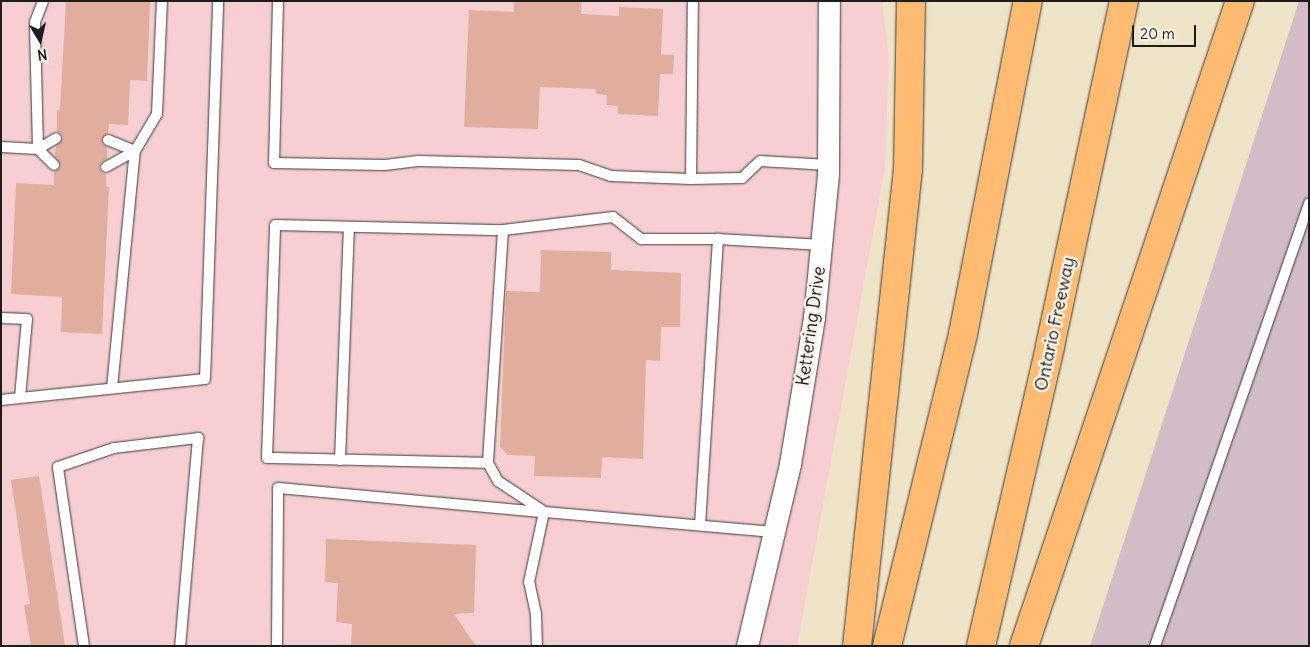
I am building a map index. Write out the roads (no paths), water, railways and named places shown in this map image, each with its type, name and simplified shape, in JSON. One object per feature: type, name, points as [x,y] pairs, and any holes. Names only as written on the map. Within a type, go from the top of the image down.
[{"type":"highway","points":[[857,646],[908,169],[911,1]]},
{"type":"highway","points":[[887,646],[963,334],[1028,1]]},
{"type":"highway","name":"Ontario Freeway","points":[[981,646],[1050,346],[1124,1]]},
{"type":"highway","points":[[1024,646],[1240,1]]},
{"type":"street","name":"Kettering Drive","points":[[747,646],[790,464],[814,317],[828,165],[829,1]]},
{"type":"lane","points":[[43,1],[35,22],[38,149],[54,165]]},
{"type":"lane","points":[[112,388],[135,151],[157,114],[162,1]]},
{"type":"lane","points":[[1,400],[204,379],[218,1]]},
{"type":"lane","points":[[278,1],[274,163],[385,165],[420,160],[579,165],[611,176],[692,179],[742,178],[760,162],[828,165]]},
{"type":"lane","points":[[692,179],[693,1]]},
{"type":"lane","points":[[1,147],[38,149],[56,138]]},
{"type":"lane","points":[[108,140],[135,151]]},
{"type":"lane","points":[[106,167],[135,151]]},
{"type":"lane","points":[[1155,646],[1309,202]]},
{"type":"lane","points":[[488,463],[267,458],[275,225],[503,230],[613,217],[641,239],[718,239],[822,245]]},
{"type":"lane","points":[[340,460],[350,227]]},
{"type":"lane","points":[[503,230],[488,463],[498,481],[544,512]]},
{"type":"lane","points":[[700,525],[718,239]]},
{"type":"lane","points":[[1,318],[26,319],[20,398]]},
{"type":"lane","points":[[84,646],[58,467],[114,448],[198,438],[180,646]]},
{"type":"lane","points":[[277,646],[278,488],[774,532]]},
{"type":"lane","points":[[537,646],[536,614],[529,582],[544,512]]}]
